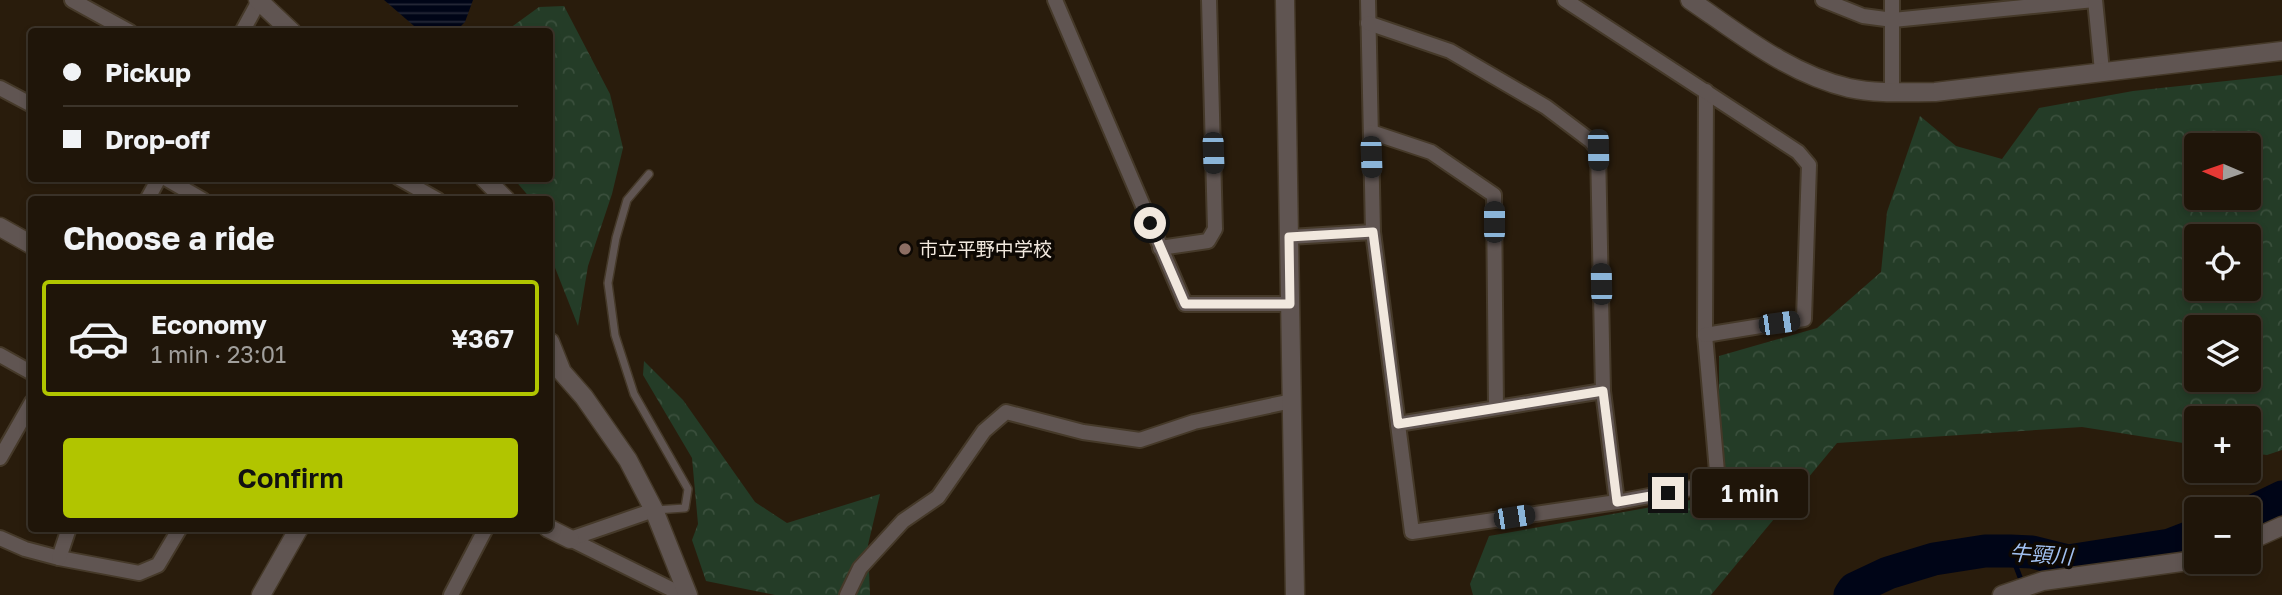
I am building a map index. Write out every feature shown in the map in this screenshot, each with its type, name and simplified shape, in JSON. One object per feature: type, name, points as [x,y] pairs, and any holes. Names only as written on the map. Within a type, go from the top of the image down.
[{"type":"street","points":[[72,0],[123,28]]},
{"type":"street","points":[[244,28],[260,0],[288,28]]},
{"type":"street","points":[[1055,0],[1185,304],[1290,304]]},
{"type":"street","points":[[1160,248],[1208,241],[1215,229],[1209,0]]},
{"type":"street","points":[[1285,0],[1295,595]]},
{"type":"street","points":[[1367,0],[1373,232],[1412,532],[1617,502],[1718,483],[1705,335],[1706,91]]},
{"type":"street","points":[[1565,0],[1798,152],[1809,165],[1804,320],[1705,335]]},
{"type":"street","points":[[1690,0],[1767,53],[1813,77],[1851,88],[1892,93],[1935,92],[2282,51]]},
{"type":"street","points":[[1824,0],[1863,16],[1893,20],[1994,5],[2095,0],[2102,71]]},
{"type":"street","points":[[1892,0],[1892,93]]},
{"type":"street","points":[[1368,23],[1450,51],[1546,107],[1591,141],[1598,150],[1603,391],[1617,502]]},
{"type":"street","points":[[0,88],[28,104]]},
{"type":"street","points":[[1371,132],[1431,152],[1494,195],[1496,408]]},
{"type":"street","points":[[172,182],[196,196]]},
{"type":"street","points":[[406,182],[431,196]]},
{"type":"street","points":[[0,228],[28,243]]},
{"type":"street","points":[[1289,237],[1373,232]]},
{"type":"street","points":[[0,355],[28,371]]},
{"type":"street","points":[[556,373],[584,397],[628,460],[654,510],[685,595]]},
{"type":"street","points":[[1398,424],[1603,391]]},
{"type":"street","points":[[847,595],[860,568],[903,521],[938,497],[984,431],[1006,412],[1083,432],[1140,440],[1194,422],[1292,401]]},
{"type":"street","points":[[0,458],[28,409]]},
{"type":"street","points":[[570,539],[654,510]]},
{"type":"street","points":[[2261,536],[2282,526]]},
{"type":"street","points":[[553,530],[685,595]]},
{"type":"street","points":[[59,558],[68,532]]},
{"type":"street","points":[[0,538],[24,549],[59,558],[139,573],[158,565],[178,532]]},
{"type":"street","points":[[261,595],[297,532]]},
{"type":"street","points":[[451,595],[484,532]]},
{"type":"street","points":[[2008,594],[2043,580],[2184,562]]},
{"type":"lane","points":[[649,174],[627,200],[616,238],[608,283],[615,335],[634,394],[688,489],[685,508],[654,510]]},
{"type":"green space","points":[[564,6],[610,94],[623,148],[612,194],[588,266],[578,326],[553,263],[553,196],[528,196],[517,182],[553,182],[553,28],[510,28],[539,7]]},
{"type":"green space","points":[[2282,75],[2282,450],[2261,454],[2261,406],[2184,406],[2184,443],[2082,427],[1837,443],[1711,595],[1473,595],[1470,584],[1489,536],[1719,495],[1719,356],[1817,328],[1881,272],[1887,212],[1920,116],[1956,146],[2002,159],[2039,108],[2133,91]]},
{"type":"green space","points":[[644,361],[683,400],[755,502],[787,523],[880,494],[868,545],[870,595],[775,595],[706,581],[692,540],[698,524],[692,458],[643,375]]},
{"type":"water","points":[[384,0],[473,0],[465,22],[459,28],[416,28]]},
{"type":"waterway","name":"牛頸川","points":[[2261,507],[2282,497]]},
{"type":"waterway","name":"牛頸川","points":[[1850,595],[1854,589],[1888,573],[1934,559],[1985,551],[2010,551],[2032,552],[2068,561],[2170,545],[2184,540]]},
{"type":"waterway","points":[[2010,551],[2023,585]]},
{"type":"place","name":"市立平野中学校","points":[[905,249]]},
{"type":"route","points":[[1150,223],[1185,304],[1290,304],[1289,237],[1373,232],[1398,424],[1603,391],[1617,502],[1668,493]]}]
